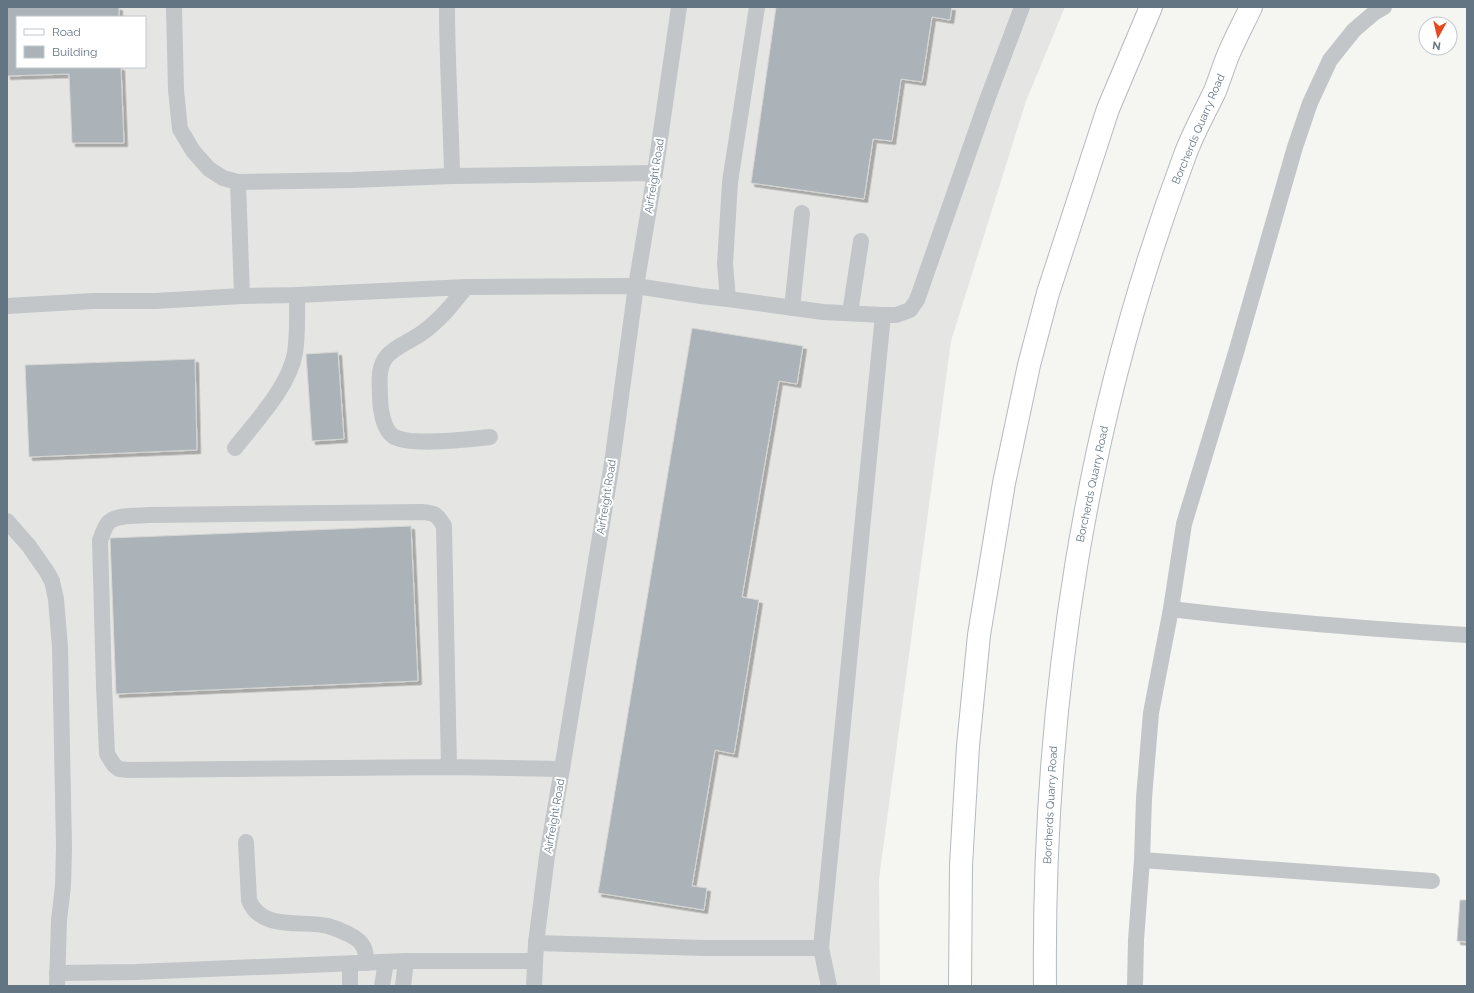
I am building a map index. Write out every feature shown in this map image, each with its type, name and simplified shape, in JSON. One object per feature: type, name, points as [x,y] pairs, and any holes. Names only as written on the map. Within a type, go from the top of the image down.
[{"type":"main road","points":[[960,986],[961,865],[970,723],[984,595],[1008,462],[1029,365],[1048,293],[1070,221],[1108,109],[1151,7]]},
{"type":"main road","name":"Borcherds Quarry Road","points":[[1045,986],[1045,902],[1052,755],[1068,617],[1089,494],[1107,411],[1124,344],[1160,226],[1186,152],[1217,86],[1230,51],[1251,7]]},
{"type":"lane","points":[[174,7],[176,90],[180,129],[193,151],[209,169],[223,178],[238,182],[452,176],[655,173]]},
{"type":"lane","points":[[446,7],[452,176]]},
{"type":"lane","name":"Airfreight Road","points":[[534,986],[536,943],[547,856],[612,462],[636,286],[655,173],[679,7]]},
{"type":"lane","points":[[728,299],[725,264],[730,182],[757,7]]},
{"type":"lane","points":[[7,306],[466,287],[636,286],[823,312],[896,315],[910,310],[917,300],[984,108],[1022,7]]},
{"type":"lane","points":[[1135,986],[1136,940],[1142,860],[1144,798],[1151,713],[1171,608],[1184,524],[1237,349],[1291,160],[1310,103],[1330,60],[1354,30],[1374,13],[1384,7]]},
{"type":"lane","points":[[238,182],[242,296]]},
{"type":"lane","points":[[792,308],[802,213]]},
{"type":"lane","points":[[850,313],[861,242]]},
{"type":"lane","points":[[466,287],[444,315],[422,333],[394,350],[383,362],[380,377],[380,406],[387,428],[393,436],[399,438],[414,441],[490,437]]},
{"type":"lane","points":[[235,448],[274,398],[285,380],[291,366],[295,353],[297,295]]},
{"type":"lane","points":[[829,986],[821,948],[882,315]]},
{"type":"lane","points":[[449,767],[444,526],[438,516],[431,512],[150,515],[118,518],[110,522],[104,528],[100,540],[107,754],[114,765],[119,769],[449,767],[562,769]]},
{"type":"lane","points":[[7,521],[29,546],[47,572],[52,580],[56,599],[61,677],[64,847],[57,980],[136,972],[406,961],[535,961]]},
{"type":"lane","points":[[1171,608],[1216,614],[1366,628],[1467,635]]},
{"type":"lane","points":[[246,842],[249,900],[251,906],[256,912],[270,920],[328,926],[339,930],[359,941],[364,948],[366,963]]},
{"type":"lane","points":[[1142,860],[1432,881]]},
{"type":"lane","points":[[536,943],[704,948],[821,948]]},
{"type":"lane","points":[[404,986],[406,961]]},
{"type":"lane","points":[[382,986],[386,962]]},
{"type":"lane","points":[[350,964],[350,986]]},
{"type":"shaded area","points":[[7,7],[1065,7],[1026,101],[951,341],[879,879],[880,986],[7,986]]},
{"type":"building","points":[[7,7],[119,7],[119,16],[16,16],[16,68],[121,68],[124,143],[72,143],[69,74],[7,76]]},
{"type":"building","points":[[776,7],[952,7],[950,20],[932,17],[922,82],[901,79],[892,141],[873,139],[864,199],[751,183]]},
{"type":"building","points":[[692,328],[803,346],[797,384],[779,381],[742,597],[759,600],[734,754],[715,750],[692,886],[707,888],[704,910],[598,893]]},
{"type":"building","points":[[338,352],[344,439],[312,441],[306,354]]},
{"type":"building","points":[[195,359],[197,450],[29,457],[25,365]]},
{"type":"building","points":[[411,526],[418,681],[116,694],[110,538]]},
{"type":"building","points":[[1460,900],[1467,900],[1467,942],[1457,941]]}]
